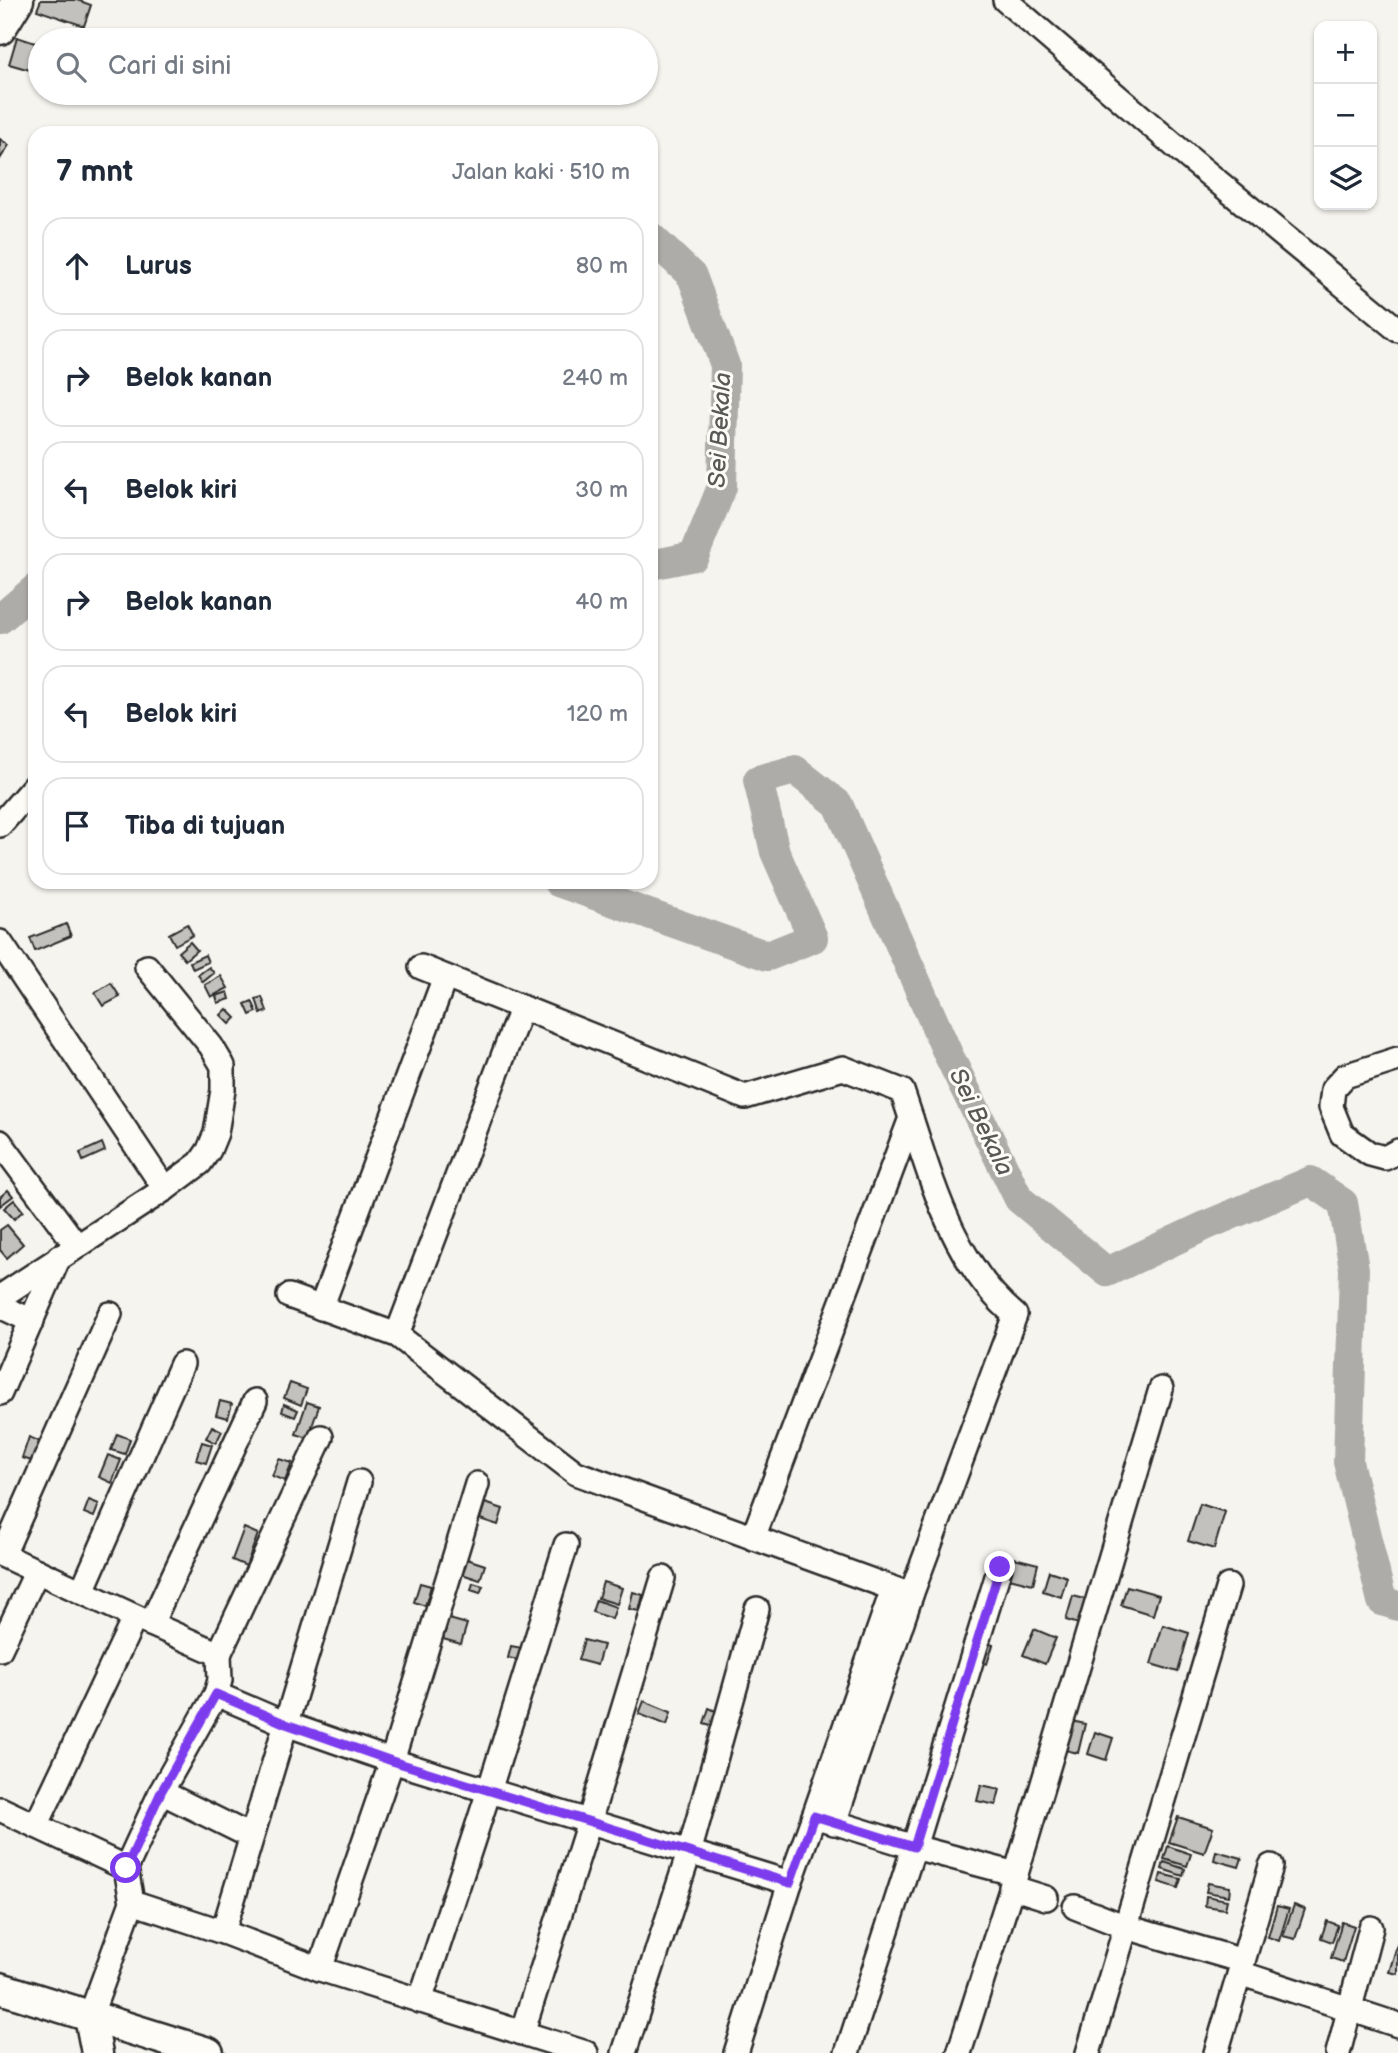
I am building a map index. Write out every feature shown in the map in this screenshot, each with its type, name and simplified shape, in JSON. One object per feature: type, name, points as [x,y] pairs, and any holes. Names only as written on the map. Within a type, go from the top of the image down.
[{"type":"main road","points":[[0,29],[18,0]]},
{"type":"main road","points":[[0,1988],[208,2053]]},
{"type":"main road","points":[[90,2017],[97,2053]]},
{"type":"street","points":[[1005,0],[1189,158],[1398,330]]},
{"type":"street","points":[[0,825],[28,793]]},
{"type":"street","points":[[0,942],[165,1189]]},
{"type":"street","points":[[0,1297],[165,1189],[200,1163],[209,1150],[216,1133],[223,1090],[223,1066],[211,1046],[146,967]]},
{"type":"street","points":[[421,967],[745,1097],[843,1068],[902,1091],[949,1227],[998,1300],[1015,1315],[902,1592],[824,1820],[790,1883],[736,2053]]},
{"type":"street","points":[[321,1308],[445,977]]},
{"type":"street","points":[[397,1335],[521,1009]]},
{"type":"street","points":[[1398,1059],[1345,1076],[1334,1089],[1331,1107],[1342,1134],[1370,1154],[1384,1158],[1398,1151]]},
{"type":"street","points":[[753,1538],[911,1118]]},
{"type":"street","points":[[0,1142],[68,1252]]},
{"type":"street","points":[[0,1393],[32,1321],[68,1252]]},
{"type":"street","points":[[289,1296],[397,1335],[576,1473],[902,1592]]},
{"type":"street","points":[[0,1306],[32,1321]]},
{"type":"street","points":[[110,1314],[1,1554],[219,1654]]},
{"type":"street","points":[[82,1591],[182,1364]]},
{"type":"street","points":[[959,2053],[1161,1389]]},
{"type":"street","points":[[36,1826],[255,1401]]},
{"type":"street","points":[[90,2017],[132,1902],[126,1868],[161,1792],[216,1694],[220,1680],[219,1654],[321,1437]]},
{"type":"street","points":[[223,1932],[359,1482]]},
{"type":"street","points":[[320,1969],[392,1761],[477,1484]]},
{"type":"street","points":[[420,2001],[566,1545]]},
{"type":"street","points":[[847,2053],[1000,1567]]},
{"type":"street","points":[[0,1649],[37,1571]]},
{"type":"street","points":[[522,2033],[663,1578]]},
{"type":"street","points":[[1088,2053],[1228,1586]]},
{"type":"street","points":[[624,2053],[689,1853],[757,1609]]},
{"type":"street","points":[[216,1694],[286,1724],[392,1761],[790,1883]]},
{"type":"street","points":[[161,1792],[250,1836]]},
{"type":"street","points":[[0,1809],[126,1868]]},
{"type":"street","points":[[824,1820],[1013,1880],[1046,1898]]},
{"type":"street","points":[[1216,2053],[1271,1866]]},
{"type":"street","points":[[132,1902],[223,1932],[320,1969],[586,2053]]},
{"type":"street","points":[[1075,1907],[1398,2025]]},
{"type":"street","points":[[1338,2053],[1371,1928]]},
{"type":"building","points":[[41,0],[77,0],[91,5],[84,26],[37,10]]},
{"type":"building","points":[[17,37],[28,41],[28,69],[9,64]]},
{"type":"building","points":[[0,139],[9,145],[0,159]]},
{"type":"building","points":[[66,924],[71,936],[35,951],[30,938]]},
{"type":"building","points":[[187,924],[193,935],[175,945],[169,934]]},
{"type":"building","points":[[190,942],[197,950],[185,960],[178,952]]},
{"type":"building","points":[[205,955],[208,962],[193,969],[190,962]]},
{"type":"building","points":[[209,967],[214,973],[203,982],[198,975]]},
{"type":"building","points":[[221,976],[228,988],[211,997],[205,985]]},
{"type":"building","points":[[111,983],[120,997],[103,1006],[95,993]]},
{"type":"building","points":[[228,992],[230,999],[218,1003],[216,996]]},
{"type":"building","points":[[262,997],[267,1011],[261,1014],[256,999]]},
{"type":"building","points":[[252,1001],[257,1012],[250,1015],[245,1004]]},
{"type":"building","points":[[227,1009],[236,1018],[230,1024],[221,1015]]},
{"type":"building","points":[[102,1143],[105,1151],[83,1161],[80,1153]]},
{"type":"building","points":[[8,1190],[13,1196],[0,1206],[0,1197]]},
{"type":"building","points":[[14,1200],[23,1211],[14,1219],[4,1208]]},
{"type":"building","points":[[7,1225],[23,1244],[7,1258],[0,1250],[0,1230]]},
{"type":"building","points":[[290,1383],[307,1389],[301,1405],[284,1398]]},
{"type":"building","points":[[220,1401],[232,1404],[228,1418],[216,1415]]},
{"type":"building","points":[[307,1402],[319,1406],[308,1438],[296,1434]]},
{"type":"building","points":[[284,1404],[298,1410],[295,1417],[282,1412]]},
{"type":"building","points":[[212,1426],[222,1431],[216,1443],[206,1438]]},
{"type":"building","points":[[117,1434],[130,1439],[125,1454],[111,1450]]},
{"type":"building","points":[[29,1437],[41,1442],[35,1462],[22,1458]]},
{"type":"building","points":[[202,1442],[212,1445],[206,1463],[196,1460]]},
{"type":"building","points":[[108,1455],[121,1460],[112,1483],[99,1477]]},
{"type":"building","points":[[279,1459],[292,1463],[285,1481],[272,1476]]},
{"type":"building","points":[[89,1500],[99,1504],[94,1517],[84,1513]]},
{"type":"building","points":[[485,1503],[503,1509],[498,1525],[480,1519]]},
{"type":"building","points":[[1200,1504],[1225,1512],[1214,1549],[1188,1541]]},
{"type":"building","points":[[244,1528],[258,1534],[246,1566],[232,1560]]},
{"type":"building","points":[[1014,1558],[1038,1564],[1033,1584],[1009,1578]]},
{"type":"building","points":[[467,1559],[485,1565],[480,1580],[462,1574]]},
{"type":"building","points":[[1049,1571],[1067,1577],[1061,1597],[1043,1591]]},
{"type":"building","points":[[603,1582],[622,1588],[617,1604],[598,1598]]},
{"type":"building","points":[[420,1583],[431,1586],[425,1606],[414,1602]]},
{"type":"building","points":[[473,1583],[483,1586],[480,1593],[471,1590]]},
{"type":"building","points":[[1127,1586],[1159,1595],[1153,1615],[1121,1605]]},
{"type":"building","points":[[633,1592],[643,1595],[639,1611],[629,1609]]},
{"type":"building","points":[[1073,1596],[1089,1600],[1082,1625],[1066,1620]]},
{"type":"building","points":[[596,1600],[616,1607],[612,1619],[592,1612]]},
{"type":"building","points":[[449,1619],[467,1624],[461,1644],[443,1639]]},
{"type":"building","points":[[1163,1625],[1189,1633],[1178,1672],[1151,1664]]},
{"type":"building","points":[[1034,1629],[1056,1638],[1045,1664],[1023,1655]]},
{"type":"building","points":[[584,1640],[603,1645],[597,1665],[578,1660]]},
{"type":"building","points":[[983,1642],[993,1645],[987,1664],[977,1660]]},
{"type":"building","points":[[511,1646],[522,1648],[519,1660],[508,1658]]},
{"type":"building","points":[[644,1701],[671,1712],[667,1725],[639,1714]]},
{"type":"building","points":[[709,1708],[718,1712],[714,1726],[704,1723]]},
{"type":"building","points":[[1068,1720],[1085,1724],[1078,1753],[1061,1749]]},
{"type":"building","points":[[1095,1732],[1113,1738],[1106,1760],[1088,1754]]},
{"type":"building","points":[[981,1785],[1000,1789],[996,1805],[977,1801]]},
{"type":"building","points":[[1178,1817],[1213,1828],[1204,1853],[1169,1842]]},
{"type":"building","points":[[1168,1846],[1191,1854],[1187,1866],[1164,1859]]},
{"type":"building","points":[[1216,1851],[1242,1858],[1239,1867],[1214,1860]]},
{"type":"building","points":[[1164,1862],[1185,1869],[1183,1876],[1162,1869]]},
{"type":"building","points":[[1161,1874],[1181,1879],[1178,1888],[1159,1882]]},
{"type":"building","points":[[1208,1883],[1230,1887],[1229,1896],[1206,1892]]},
{"type":"building","points":[[1206,1896],[1227,1900],[1225,1909],[1205,1906]]},
{"type":"building","points":[[1294,1905],[1305,1909],[1295,1939],[1283,1936]]},
{"type":"building","points":[[1277,1906],[1289,1909],[1279,1941],[1268,1937]]},
{"type":"building","points":[[1327,1921],[1338,1925],[1332,1942],[1321,1938]]},
{"type":"building","points":[[1342,1922],[1354,1926],[1343,1962],[1331,1958]]},
{"type":"building","points":[[1398,1942],[1398,1974],[1389,1972]]},
{"type":"waterway","name":"Sei Bekala","points":[[658,244],[692,276],[725,365],[722,487],[694,556],[658,564]]},
{"type":"waterway","name":"Sei Bekala","points":[[0,619],[28,595]]},
{"type":"waterway","name":"Sei Bekala","points":[[578,889],[768,956],[813,938],[775,852],[758,780],[795,770],[838,804],[948,1054],[1019,1199],[1107,1272],[1207,1225],[1311,1181],[1343,1203],[1354,1269],[1348,1462],[1382,1601],[1398,1606]]},
{"type":"route","points":[[126,1868],[161,1792],[216,1694],[286,1724],[392,1761],[790,1883],[814,1816],[914,1847],[1000,1567]]}]
